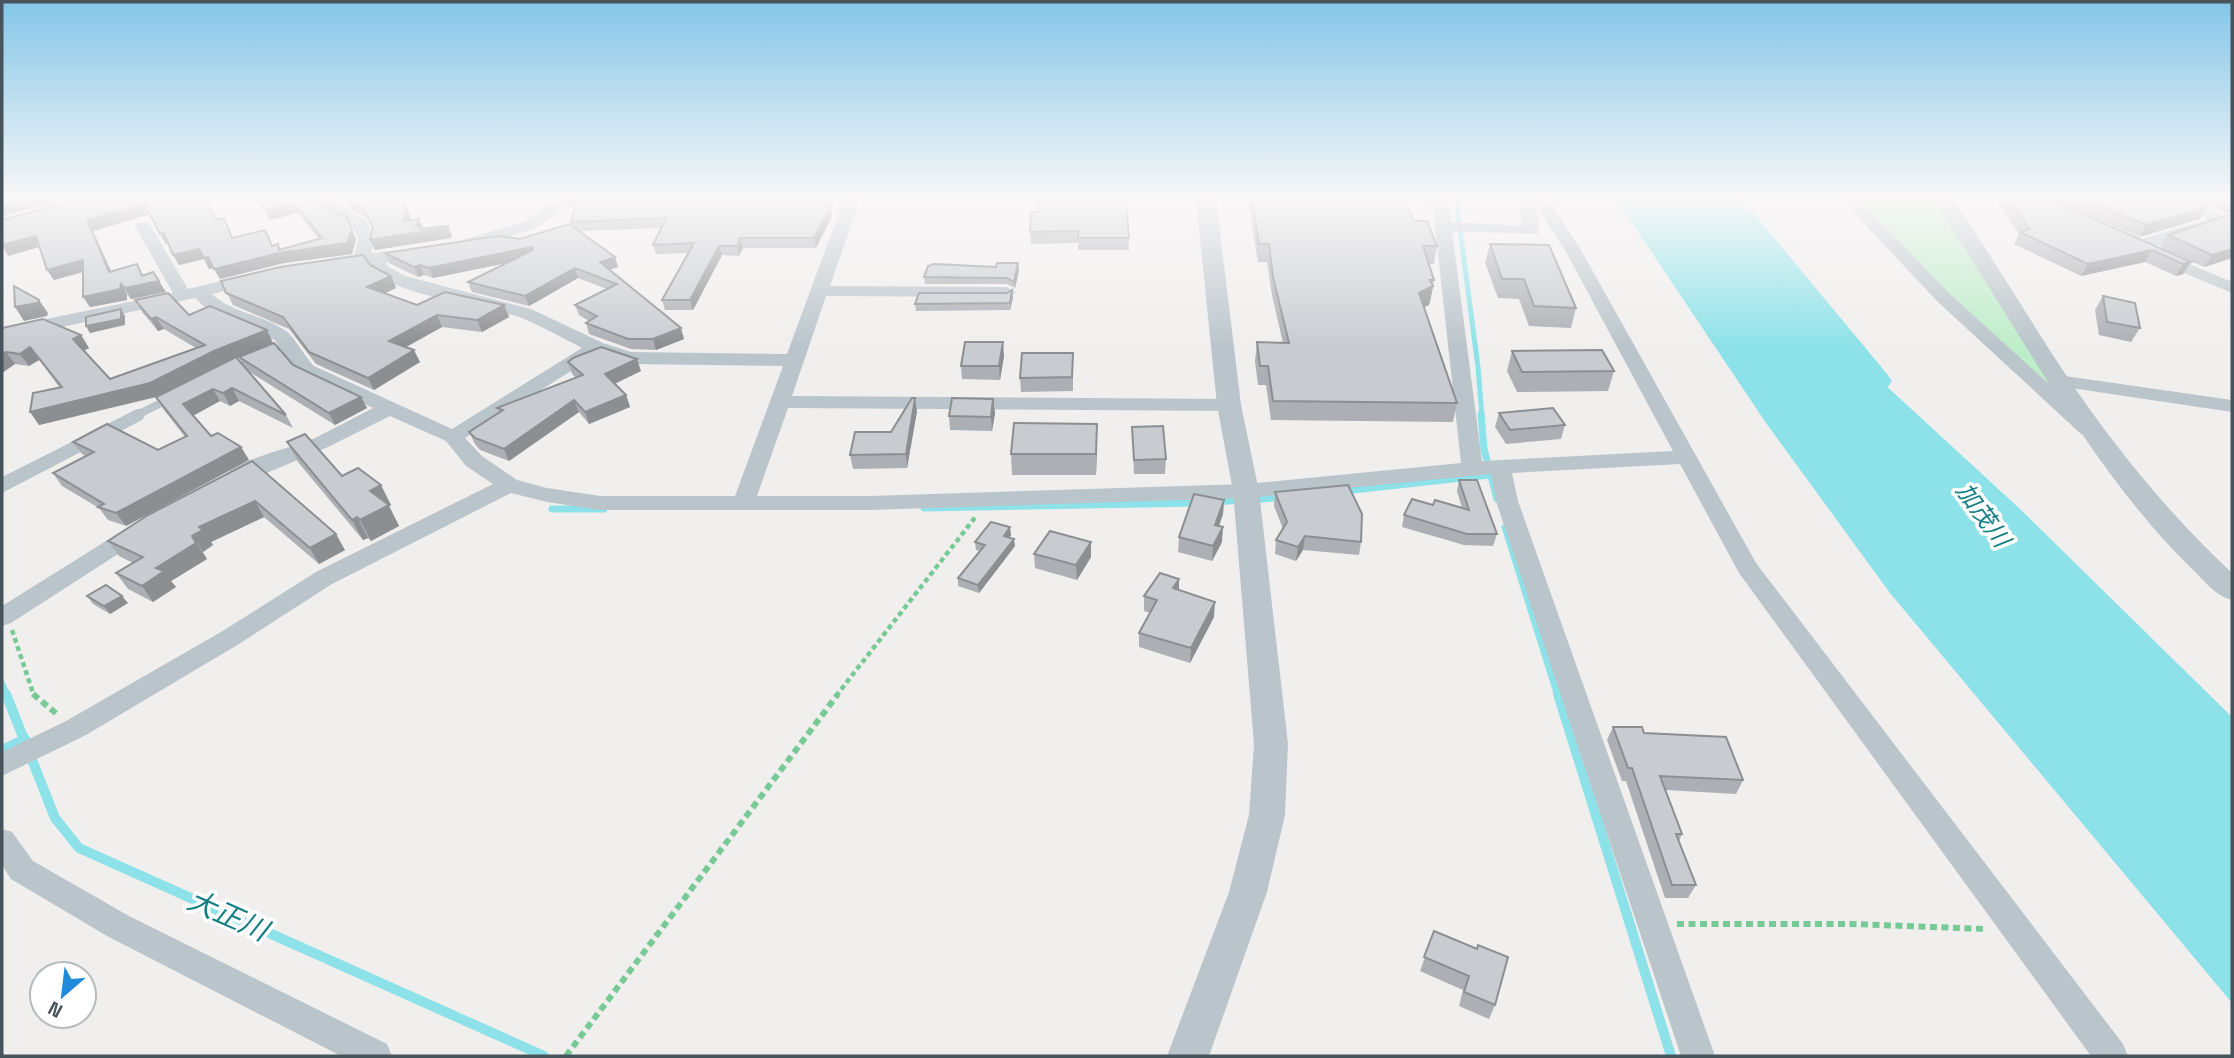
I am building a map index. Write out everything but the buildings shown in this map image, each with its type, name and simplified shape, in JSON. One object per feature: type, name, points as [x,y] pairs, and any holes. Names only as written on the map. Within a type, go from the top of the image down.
[{"type":"street","points":[[159,248],[191,294],[217,309],[282,336],[283,346],[307,370],[453,437],[474,461],[509,485],[547,495],[600,503],[869,503],[1246,491],[1472,468],[1688,457]]},
{"type":"street","points":[[367,248],[368,258],[379,269],[399,280],[525,313],[596,347],[629,358],[796,360]]},
{"type":"street","points":[[744,502],[835,248]]},
{"type":"street","points":[[1188,1056],[1248,892],[1267,815],[1271,744],[1246,491],[1229,405],[1210,248]]},
{"type":"street","points":[[1447,248],[1472,468]]},
{"type":"street","points":[[1572,248],[1747,567],[2110,1056]]},
{"type":"street","points":[[1894,248],[2005,356],[2106,446]]},
{"type":"street","points":[[1976,248],[2058,381],[2106,446],[2186,546],[2232,590]]},
{"type":"street","points":[[2142,248],[2232,288]]},
{"type":"street","points":[[324,264],[435,250]]},
{"type":"street","points":[[2,334],[71,322],[265,276]]},
{"type":"street","points":[[820,291],[1007,292]]},
{"type":"street","points":[[453,437],[596,347]]},
{"type":"street","points":[[2058,381],[2232,406]]},
{"type":"street","points":[[782,402],[1229,405]]},
{"type":"street","points":[[218,487],[252,468],[321,443],[389,408]]},
{"type":"street","points":[[2,486],[135,416]]},
{"type":"street","points":[[1500,466],[1507,501],[1698,1056]]},
{"type":"street","points":[[2,765],[76,728],[230,638],[324,578],[509,485]]},
{"type":"street","points":[[5,615],[160,518]]},
{"type":"street","points":[[2,841],[23,870],[118,926],[374,1056]]},
{"type":"lane","points":[[135,416],[185,390]]},
{"type":"path","points":[[566,1056],[914,593],[974,520],[985,499]]},
{"type":"path","points":[[5,615],[34,697],[76,728]]},
{"type":"path","points":[[1653,924],[1852,924],[2015,930]]},
{"type":"green space","points":[[1897,248],[1969,248],[2098,436]]},
{"type":"water","points":[[1649,248],[1759,248],[1857,359],[2020,509],[2232,717],[2232,1003],[1890,593],[1766,423]]},
{"type":"waterway","points":[[1462,248],[1482,416]]},
{"type":"waterway","name":"加茂川","points":[[1767,248],[1875,381]]},
{"type":"waterway","points":[[1481,414],[1484,449],[1497,499]]},
{"type":"waterway","points":[[1344,491],[1489,475]]},
{"type":"waterway","points":[[1253,500],[1283,497]]},
{"type":"waterway","points":[[1215,502],[1241,500]]},
{"type":"waterway","points":[[924,508],[1199,503]]},
{"type":"waterway","points":[[552,509],[604,509]]},
{"type":"waterway","points":[[1505,527],[1558,696]]},
{"type":"waterway","name":"大正川","points":[[2,684],[7,696]]},
{"type":"waterway","name":"大正川","points":[[6,694],[24,739]]},
{"type":"waterway","points":[[1558,694],[1671,1056]]},
{"type":"waterway","points":[[2,750],[24,739]]},
{"type":"waterway","name":"大正川","points":[[24,739],[55,818],[79,848],[544,1056]]}]
